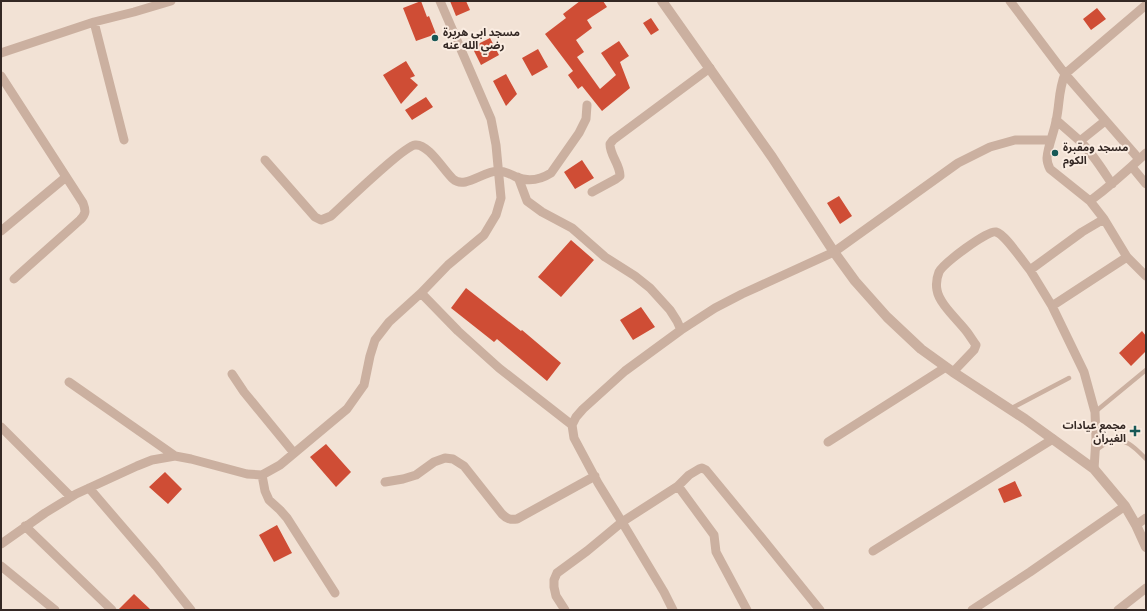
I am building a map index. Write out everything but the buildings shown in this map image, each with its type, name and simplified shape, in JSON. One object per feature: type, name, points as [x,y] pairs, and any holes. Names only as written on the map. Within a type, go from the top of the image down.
[{"type":"street","points":[[1,53],[94,22],[170,1]]},
{"type":"street","points":[[1,544],[25,526],[71,497],[152,460],[175,456],[192,459],[247,474],[262,475],[280,465],[347,409],[364,386],[375,340],[389,322],[421,293],[448,265],[484,236],[496,216],[501,198],[496,145],[491,119],[440,1]]},
{"type":"street","points":[[662,1],[772,156],[834,252],[855,281],[887,317],[921,349],[950,370],[1010,409],[1094,469],[1125,506],[1146,547]]},
{"type":"street","points":[[1010,1],[1065,74],[1105,121],[1143,156],[1112,184],[1090,201]]},
{"type":"street","points":[[1146,5],[1065,74],[1061,82],[1056,120],[1047,158],[1047,164],[1050,170],[1090,201],[1104,219],[1127,257],[1146,276]]},
{"type":"street","points":[[94,22],[124,140]]},
{"type":"street","points":[[592,192],[620,176],[616,161],[610,150],[610,144],[710,68]]},
{"type":"street","points":[[1,76],[83,203],[86,210],[85,215],[14,279]]},
{"type":"street","points":[[265,160],[305,207],[315,217],[321,220],[331,216],[401,153],[415,145],[421,146],[433,156],[453,180],[459,183],[465,183],[487,173],[499,171],[527,180],[536,180],[544,177],[551,173],[579,133],[586,119],[587,105]]},
{"type":"street","points":[[1056,120],[1080,141],[1099,164],[1112,184]]},
{"type":"street","points":[[1080,141],[1105,121]]},
{"type":"street","points":[[673,610],[574,438],[572,425],[576,417],[625,371],[681,330],[742,294],[834,252],[958,163],[990,147],[1015,140],[1051,140]]},
{"type":"street","points":[[1132,167],[1146,184]]},
{"type":"street","points":[[1,231],[66,177]]},
{"type":"street","points":[[518,177],[527,201],[542,212],[572,228],[605,257],[650,288],[670,310],[681,330]]},
{"type":"street","points":[[1030,270],[1082,232],[1104,219]]},
{"type":"street","points":[[828,442],[950,370],[974,350],[976,345],[968,333],[945,306],[937,292],[937,282],[940,271],[967,247],[990,232],[996,232],[1004,237],[1030,270],[1052,306],[1084,372],[1095,412],[1096,438],[1094,469]]},
{"type":"street","points":[[1052,306],[1127,257]]},
{"type":"street","points":[[421,293],[458,331],[499,368],[572,425]]},
{"type":"street","points":[[232,374],[244,392],[294,453]]},
{"type":"street","points":[[69,382],[175,456]]},
{"type":"street","points":[[1,427],[71,497]]},
{"type":"street","points":[[872,551],[1053,439]]},
{"type":"street","points":[[385,482],[403,480],[416,474],[434,462],[445,458],[452,459],[464,466],[505,518],[511,520],[517,519],[595,476]]},
{"type":"street","points":[[565,610],[556,596],[554,587],[554,580],[557,573],[587,551],[622,522],[678,486],[689,475],[702,468],[706,470],[758,532],[820,610]]},
{"type":"street","points":[[262,475],[265,491],[269,500],[286,518],[335,593]]},
{"type":"street","points":[[678,486],[714,535],[716,552],[747,610]]},
{"type":"street","points":[[89,488],[156,566],[191,610]]},
{"type":"street","points":[[972,610],[1125,506]]},
{"type":"street","points":[[1136,525],[1146,518]]},
{"type":"street","points":[[25,526],[112,610]]},
{"type":"street","points":[[1,566],[56,610]]},
{"type":"street","points":[[1118,610],[1146,588]]},
{"type":"lane","points":[[1095,412],[1146,370]]},
{"type":"lane","points":[[1010,409],[1069,378]]},
{"type":"lane","points":[[1094,451],[1110,441],[1120,439],[1131,445],[1146,459]]},
{"type":"place","name":"مسجد ابي هريرة رضي الله عنه","points":[[435,38]]},
{"type":"place","name":"مسجد ومقبرة الكوم","points":[[1055,153]]},
{"type":"place","name":"مجمع عيادات الغيران","points":[[1135,431]]}]
